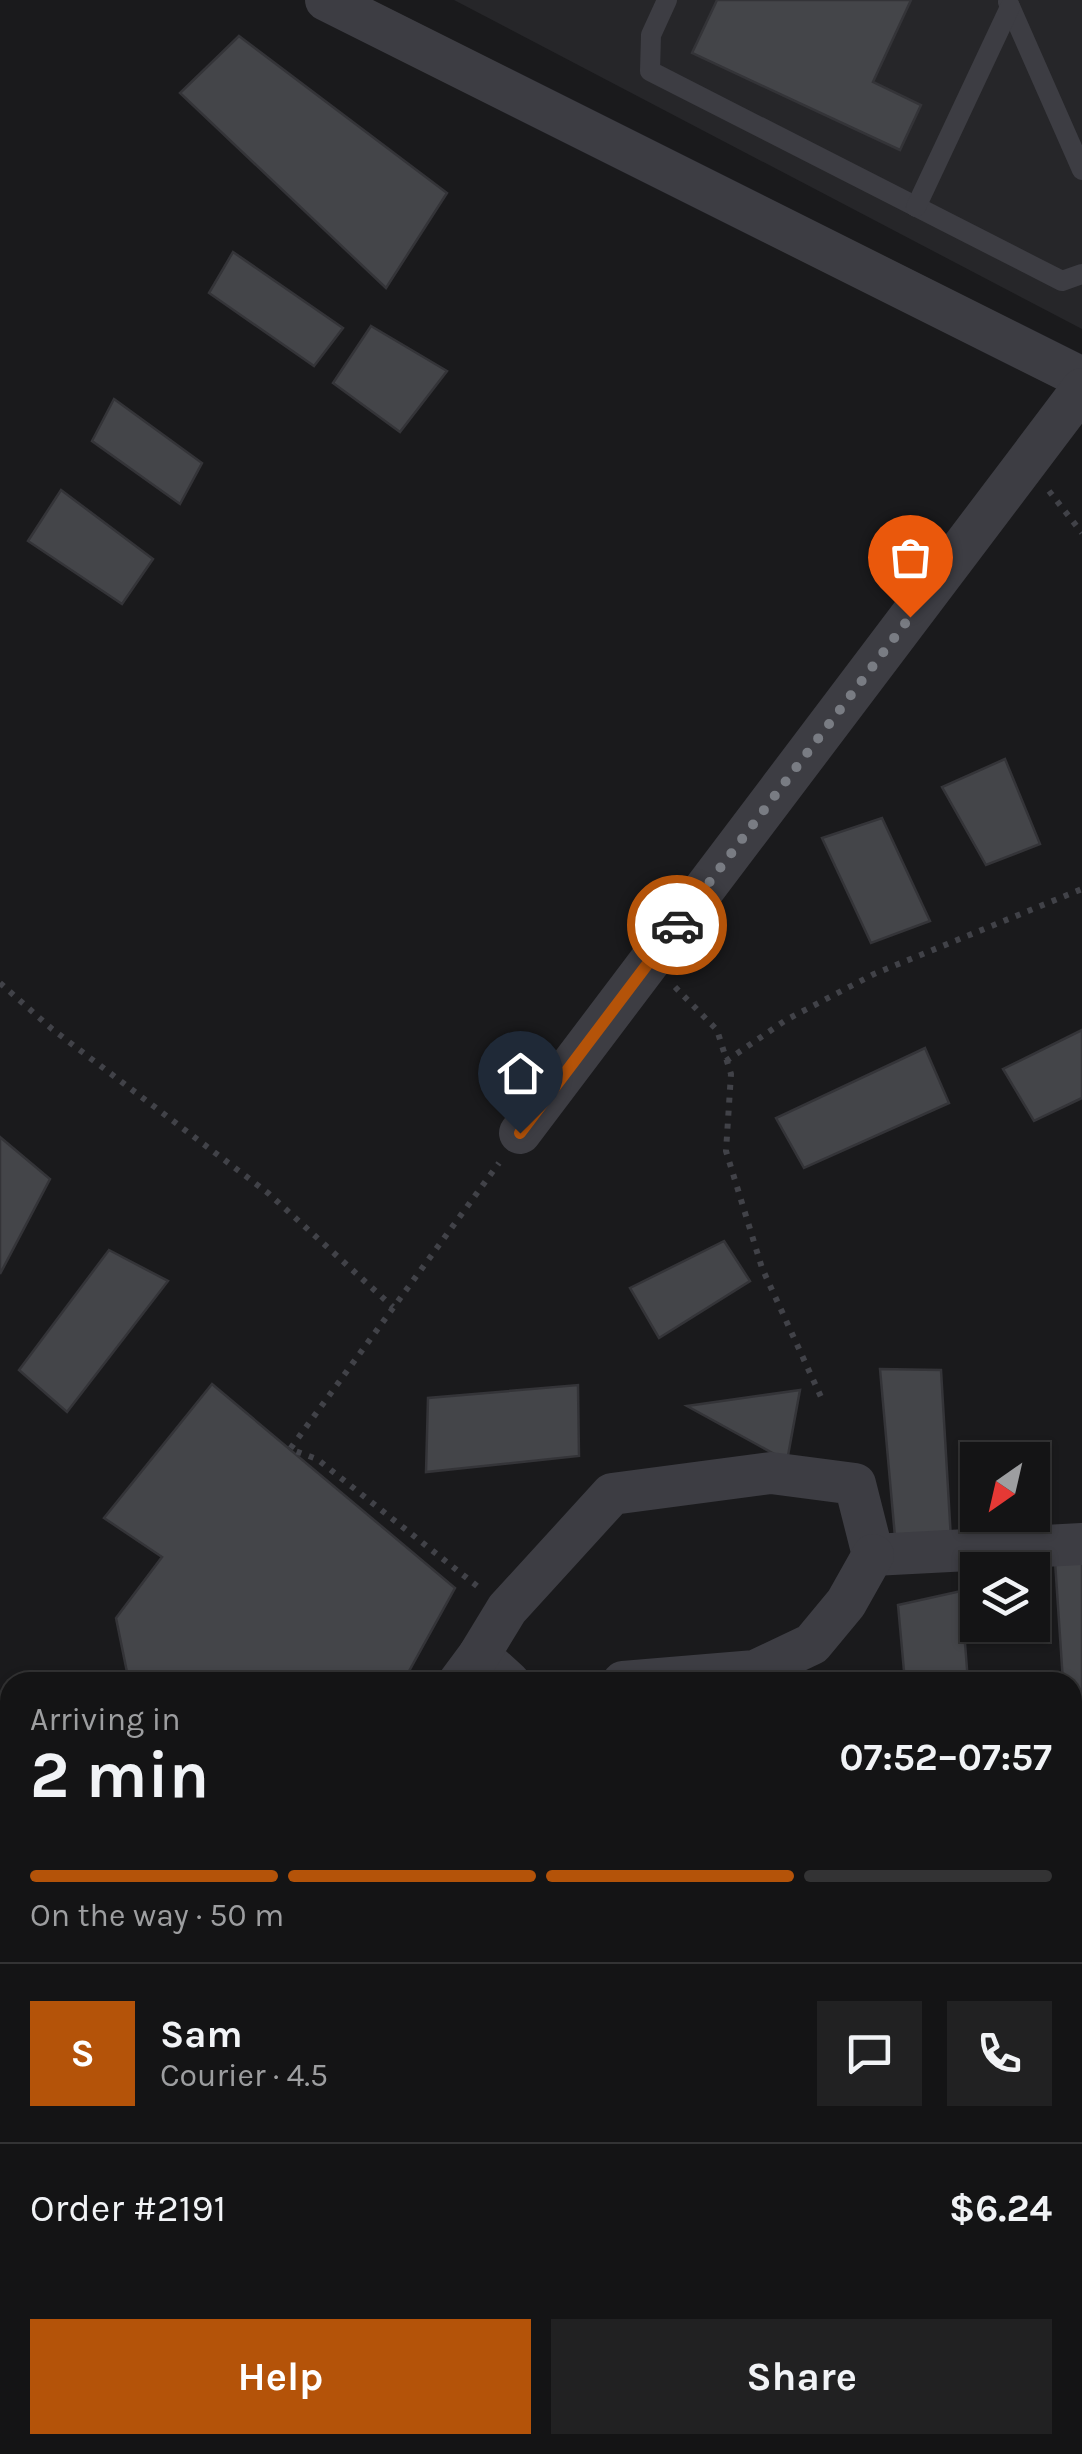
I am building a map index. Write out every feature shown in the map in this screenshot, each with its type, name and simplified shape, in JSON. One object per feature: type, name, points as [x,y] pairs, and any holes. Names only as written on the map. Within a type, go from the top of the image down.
[{"type":"street","points":[[326,0],[1082,378]]},
{"type":"street","points":[[520,1133],[1082,389]]},
{"type":"street","points":[[482,1672],[506,1610],[612,1494],[771,1473],[854,1484],[873,1555],[846,1603],[812,1644],[755,1672]]},
{"type":"street","points":[[873,1555],[1082,1544]]},
{"type":"lane","points":[[667,0],[651,36],[650,71],[1062,282],[1082,274]]},
{"type":"lane","points":[[916,207],[1009,4]]},
{"type":"lane","points":[[1009,4],[1082,170]]},
{"type":"path","points":[[1027,461],[1082,533]]},
{"type":"path","points":[[726,1062],[786,1020],[874,974],[1082,889]]},
{"type":"path","points":[[650,960],[718,1030],[730,1074],[726,1152],[762,1268],[821,1397]]},
{"type":"path","points":[[0,982],[52,1030],[268,1193],[393,1308]]},
{"type":"path","points":[[506,1610],[317,1459],[290,1450],[520,1133]]},
{"type":"shaded area","points":[[454,0],[1082,0],[1082,329]]},
{"type":"building","points":[[717,0],[911,0],[873,82],[921,105],[900,150],[692,53]]},
{"type":"building","points":[[239,36],[447,193],[386,288],[180,93]]},
{"type":"building","points":[[233,252],[343,328],[314,366],[209,293]]},
{"type":"building","points":[[371,326],[447,371],[400,432],[333,383]]},
{"type":"building","points":[[114,399],[202,463],[180,504],[92,441]]},
{"type":"building","points":[[61,490],[153,559],[122,604],[28,541]]},
{"type":"building","points":[[1005,759],[1040,844],[986,865],[942,787]]},
{"type":"building","points":[[882,818],[930,921],[871,943],[822,838]]},
{"type":"building","points":[[1082,1030],[1082,1098],[1034,1121],[1003,1069]]},
{"type":"building","points":[[925,1048],[949,1103],[804,1168],[776,1118]]},
{"type":"building","points":[[0,1137],[50,1179],[0,1274]]},
{"type":"building","points":[[724,1241],[750,1281],[659,1338],[630,1288]]},
{"type":"building","points":[[109,1250],[168,1281],[67,1412],[19,1370]]},
{"type":"building","points":[[880,1369],[941,1370],[951,1539],[895,1537]]},
{"type":"building","points":[[212,1384],[455,1588],[409,1672],[127,1672],[116,1618],[162,1557],[104,1518]]},
{"type":"building","points":[[578,1385],[579,1456],[426,1472],[428,1398]]},
{"type":"building","points":[[800,1390],[787,1461],[687,1406]]},
{"type":"building","points":[[1082,1558],[1082,1672],[1062,1672],[1055,1561]]},
{"type":"building","points":[[960,1591],[960,1642],[965,1642],[967,1672],[904,1672],[898,1605]]},
{"type":"way so far","points":[[677,925],[910,617]]},
{"type":"route","points":[[520,1133],[677,925]]}]
